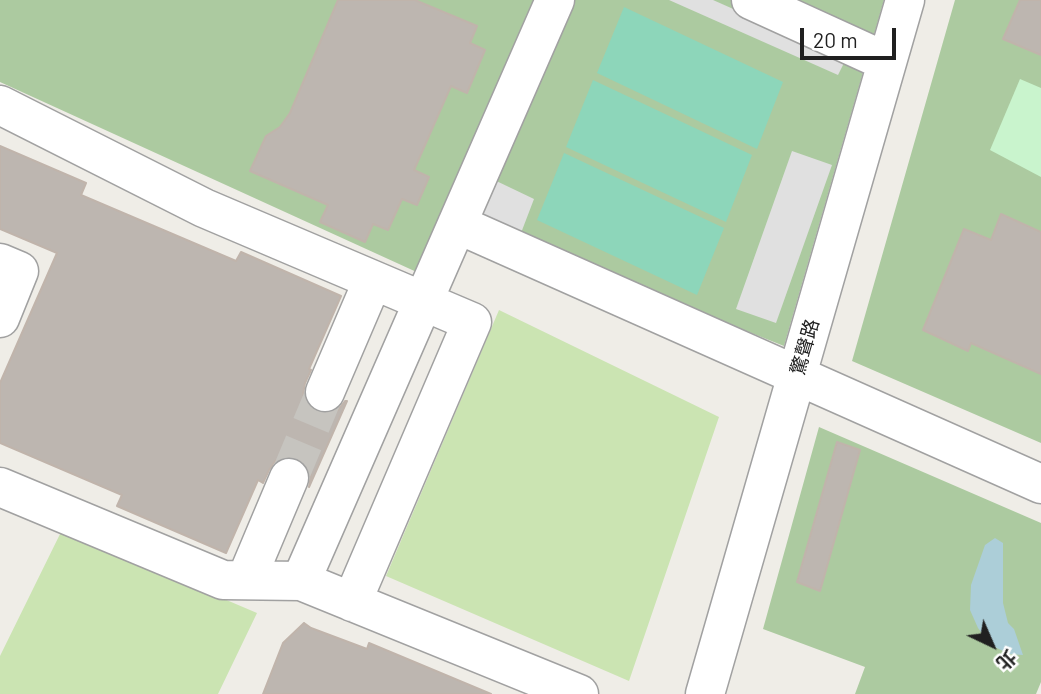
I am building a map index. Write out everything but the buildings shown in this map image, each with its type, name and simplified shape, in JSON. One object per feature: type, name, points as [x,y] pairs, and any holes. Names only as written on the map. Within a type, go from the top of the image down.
[{"type":"lane","points":[[301,581],[555,0]]},
{"type":"lane","points":[[751,0],[887,62]]},
{"type":"lane","name":"驚聲路","points":[[705,694],[905,0]]},
{"type":"lane","points":[[0,105],[204,208],[472,322],[352,602]]},
{"type":"lane","points":[[457,224],[1041,484]]},
{"type":"lane","points":[[0,263],[19,271],[0,318]]},
{"type":"lane","points":[[325,392],[373,280]]},
{"type":"lane","points":[[246,580],[289,478]]},
{"type":"lane","points":[[0,487],[223,580],[301,581],[579,694]]},
{"type":"green space","points":[[0,0],[884,0],[784,346],[450,213],[421,274],[0,82]]},
{"type":"green space","points":[[955,0],[1041,0],[1041,443],[852,361]]},
{"type":"green space","points":[[624,7],[783,82],[757,149],[597,73]]},
{"type":"green space","points":[[1020,79],[1041,88],[1041,177],[990,150]]},
{"type":"green space","points":[[593,80],[752,155],[726,222],[566,147]]},
{"type":"green space","points":[[564,153],[724,228],[697,295],[537,220]]},
{"type":"green space","points":[[499,310],[719,417],[629,681],[386,576]]},
{"type":"green space","points":[[819,427],[1041,523],[1041,682],[1036,694],[855,694],[865,667],[763,629]]},
{"type":"green space","points":[[62,530],[257,613],[218,694],[0,694],[0,656]]},
{"type":"shaded area","points":[[669,0],[713,0],[846,59],[838,75]]},
{"type":"shaded area","points":[[792,151],[832,165],[776,323],[736,309]]},
{"type":"shaded area","points":[[488,177],[534,199],[521,233],[475,212]]},
{"type":"water","points":[[995,538],[1003,543],[1003,603],[1008,623],[1014,629],[1023,655],[1009,654],[991,645],[978,628],[970,610],[971,585],[985,545]]},
{"type":"tunnel","points":[[289,478],[325,392]]}]
